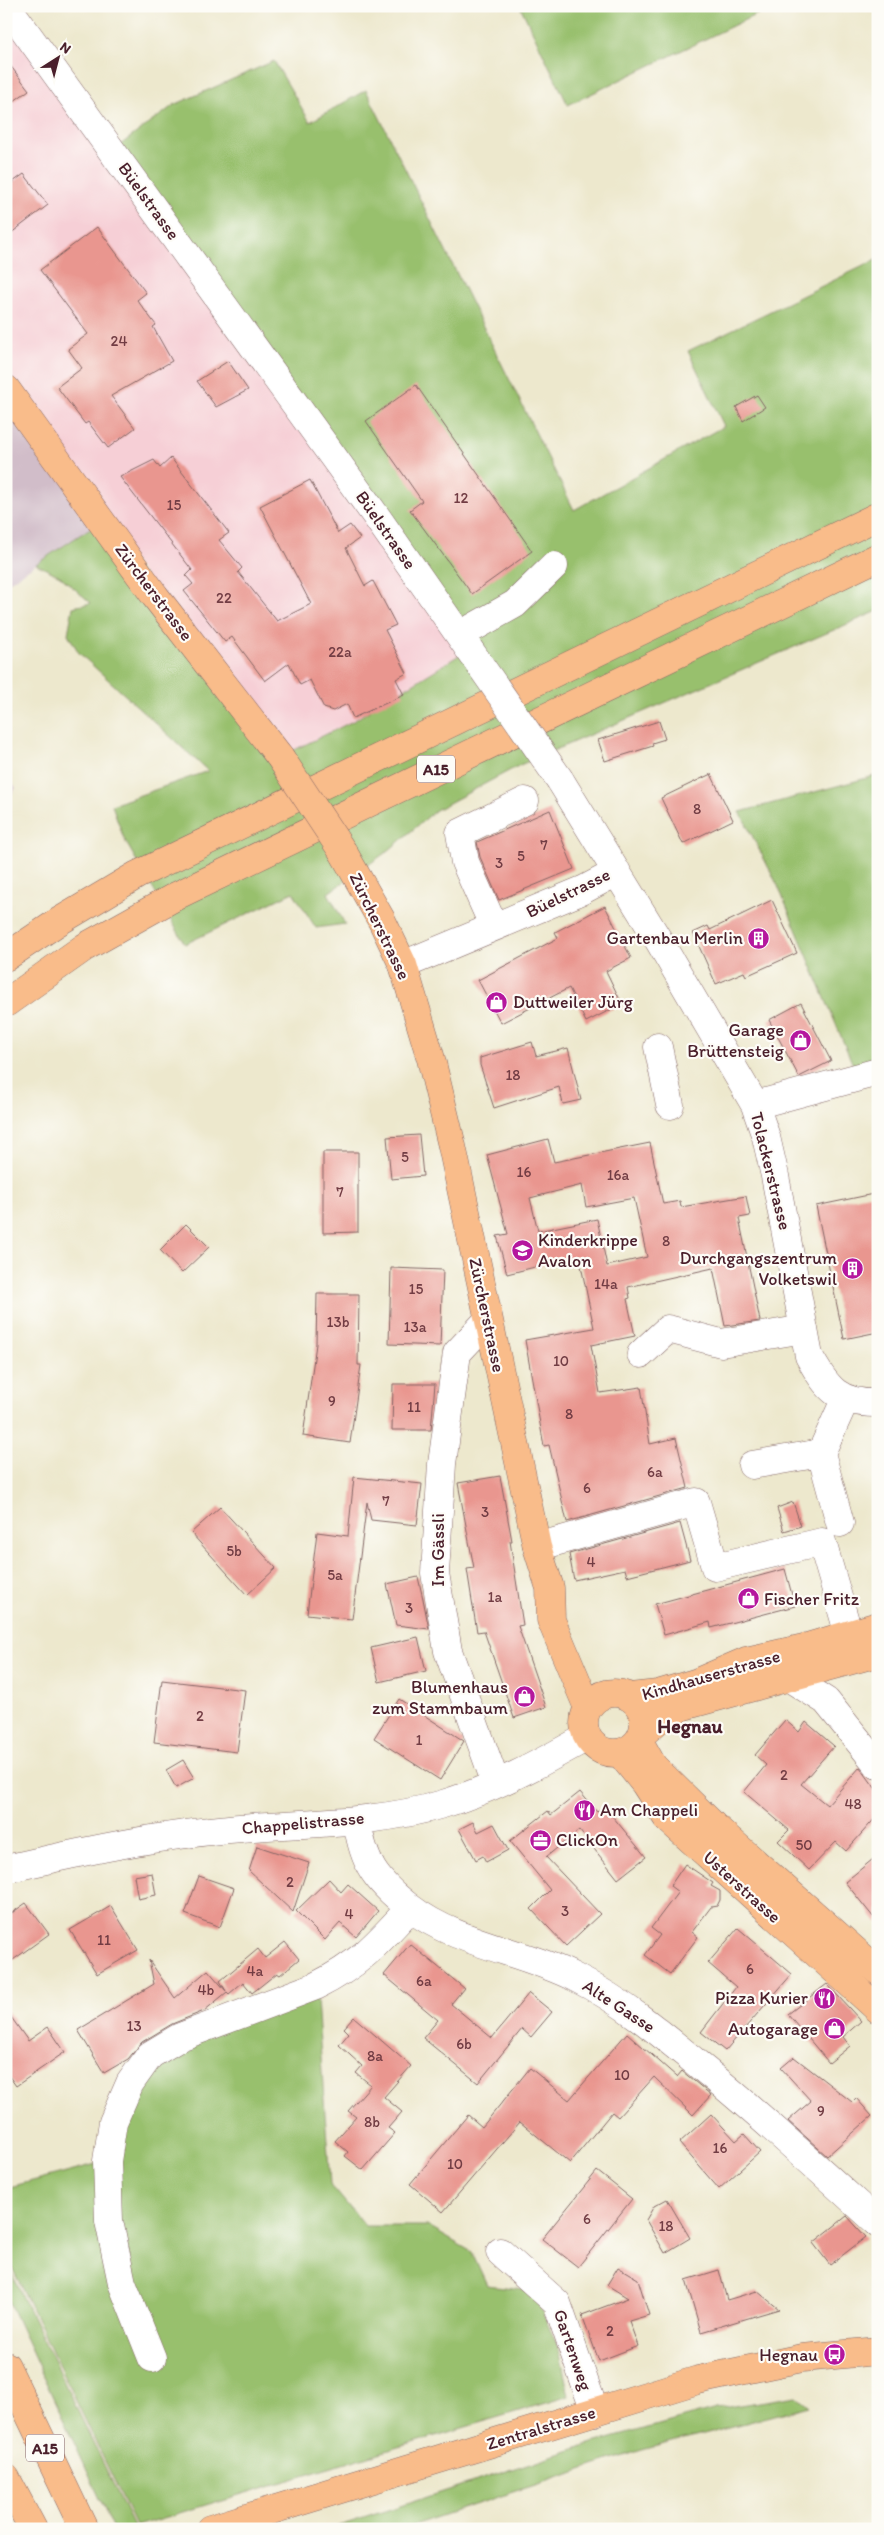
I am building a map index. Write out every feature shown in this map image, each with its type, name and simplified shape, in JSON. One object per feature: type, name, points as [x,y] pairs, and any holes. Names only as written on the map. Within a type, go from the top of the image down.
[{"type":"main road","name":"Zürcherstrasse","points":[[6,389],[155,596],[280,757],[344,852],[382,921],[402,965],[441,1099],[537,1547],[550,1588],[551,1620],[588,1708]]},
{"type":"main road","name":"A15","points":[[6,957],[78,908],[146,871],[878,516]]},
{"type":"main road","name":"A15","points":[[6,1003],[70,956],[178,895],[878,557]]},
{"type":"main road","name":"Zürcherstrasse","points":[[550,1588],[567,1613],[588,1661],[621,1695]]},
{"type":"main road","name":"Kindhauserstrasse","points":[[621,1695],[658,1694],[695,1683],[746,1661],[804,1648],[878,1626]]},
{"type":"main road","name":"Kindhauserstrasse","points":[[634,1743],[664,1715],[679,1708],[788,1676],[878,1653]]},
{"type":"main road","points":[[621,1695],[643,1713],[634,1743],[600,1751],[587,1737],[584,1717],[594,1700],[621,1695]]},
{"type":"main road","name":"Usterstrasse","points":[[634,1743],[653,1766],[714,1826],[878,1971]]},
{"type":"main road","name":"Usterstrasse","points":[[634,1743],[645,1784],[667,1818],[878,2009]]},
{"type":"main road","name":"Zentralstrasse","points":[[210,2529],[717,2376],[802,2358],[878,2351]]},
{"type":"main road","name":"A15","points":[[6,2366],[84,2529]]},
{"type":"main road","name":"A15","points":[[6,2478],[33,2529]]},
{"type":"street","name":"Büelstrasse","points":[[7,6],[349,478],[560,780],[617,872],[583,890],[402,965]]},
{"type":"street","points":[[464,642],[515,604],[554,566]]},
{"type":"street","points":[[494,927],[465,862],[460,833],[526,801]]},
{"type":"street","name":"Tolackerstrasse","points":[[617,872],[754,1105],[792,1210],[804,1329],[809,1356],[823,1381],[845,1400]]},
{"type":"street","points":[[658,1047],[670,1105]]},
{"type":"street","points":[[754,1105],[878,1072]]},
{"type":"street","name":"Im Gässli","points":[[488,1320],[456,1353],[442,1464],[435,1549],[435,1573],[448,1651],[496,1784]]},
{"type":"street","points":[[641,1354],[668,1329],[721,1343],[804,1329]]},
{"type":"street","points":[[840,1523],[821,1453],[845,1400],[862,1404],[878,1403]]},
{"type":"street","points":[[752,1464],[821,1453]]},
{"type":"street","points":[[537,1547],[696,1502],[715,1567],[822,1542],[849,1635]]},
{"type":"street","points":[[826,1701],[844,1662]]},
{"type":"street","points":[[788,1676],[826,1701],[878,1765]]},
{"type":"street","name":"Chappelistrasse","points":[[6,1869],[108,1846],[229,1829],[357,1820],[436,1806],[496,1784],[587,1737]]},
{"type":"street","name":"Alte Gasse","points":[[357,1820],[360,1845],[367,1863],[384,1884],[410,1908],[451,1932],[533,1960],[576,1978],[643,2019],[762,2117],[878,2223]]},
{"type":"street","points":[[152,2358],[122,2283],[109,2221],[107,2161],[113,2122],[130,2083],[150,2055],[180,2037],[316,1986],[336,1976],[365,1956],[410,1908]]},
{"type":"street","name":"Gartenweg","points":[[500,2252],[557,2302],[595,2412]]},
{"type":"shaded area","points":[[6,6],[469,649],[353,721],[280,757],[6,389]]},
{"type":"shaded area","points":[[6,389],[101,521],[6,584]]},
{"type":"shaded area","points":[[6,774],[16,788],[6,802]]},
{"type":"green space","points":[[520,6],[774,6],[568,105]]},
{"type":"green space","points":[[274,61],[310,122],[366,90],[574,510],[724,426],[688,351],[878,259],[878,611],[520,765],[436,810],[388,851],[328,893],[345,924],[316,928],[293,892],[185,944],[124,839],[112,805],[208,771],[79,653],[68,634],[73,607],[91,603],[60,576],[36,564],[101,521],[280,757],[353,721],[469,649],[112,151],[174,105]]},
{"type":"green space","points":[[878,775],[878,1072],[858,1077],[778,886],[740,812]]},
{"type":"green space","points":[[316,1986],[330,2184],[365,2226],[427,2226],[472,2252],[487,2285],[532,2290],[559,2349],[569,2396],[136,2526],[6,2255],[6,2188],[107,2161],[150,2055]]},
{"type":"green space","points":[[6,2262],[135,2529],[114,2529],[6,2296]]},
{"type":"green space","points":[[797,2396],[809,2406],[642,2450],[401,2529],[330,2529],[583,2446],[716,2409]]},
{"type":"building","points":[[6,60],[29,90],[6,107]]},
{"type":"building","points":[[24,174],[48,205],[6,237],[6,187]]},
{"type":"building","points":[[97,227],[146,293],[137,300],[156,325],[153,327],[172,361],[111,396],[135,428],[108,448],[88,422],[85,424],[57,387],[82,368],[68,349],[88,334],[40,270]]},
{"type":"building","points":[[228,361],[248,390],[216,407],[197,381]]},
{"type":"building","points":[[416,385],[532,551],[472,594],[410,510],[422,501],[366,421]]},
{"type":"building","points":[[757,395],[765,407],[743,421],[736,407]]},
{"type":"building","points":[[171,458],[229,533],[219,540],[242,568],[238,572],[277,621],[311,604],[260,506],[310,480],[338,533],[350,525],[360,538],[346,548],[365,586],[373,581],[396,625],[385,630],[407,673],[396,679],[404,695],[353,718],[347,704],[333,711],[324,708],[310,680],[300,685],[289,663],[265,681],[232,637],[225,642],[184,591],[193,584],[186,576],[192,570],[120,477],[154,460],[160,468]]},
{"type":"building","points":[[659,721],[665,739],[652,743],[653,746],[605,761],[598,740]]},
{"type":"building","points":[[711,774],[733,820],[683,844],[661,798]]},
{"type":"building","points":[[550,810],[574,869],[499,900],[480,857],[477,842]]},
{"type":"building","name":"Gartenbau Merlin","points":[[772,900],[797,953],[746,976],[744,972],[716,984],[693,933],[708,926],[710,930]]},
{"type":"building","points":[[605,906],[631,958],[606,971],[622,1004],[586,1022],[569,988],[501,1023],[478,980],[558,938],[555,932]]},
{"type":"building","name":"Garage Brüttensteig","points":[[801,1003],[831,1061],[799,1077],[769,1020]]},
{"type":"building","points":[[532,1042],[536,1056],[568,1048],[581,1100],[563,1104],[559,1087],[494,1108],[480,1065],[480,1058]]},
{"type":"building","points":[[419,1135],[423,1176],[391,1179],[387,1137]]},
{"type":"building","points":[[548,1139],[554,1162],[650,1143],[663,1204],[680,1201],[681,1207],[746,1196],[750,1216],[739,1218],[760,1321],[725,1326],[713,1268],[628,1287],[630,1298],[627,1299],[635,1336],[591,1345],[600,1393],[641,1387],[650,1444],[676,1438],[688,1488],[567,1522],[549,1445],[544,1446],[525,1340],[594,1328],[579,1256],[507,1274],[497,1236],[508,1234],[487,1155]],"holes":[[[582,1185],[586,1207],[634,1198],[647,1257],[607,1266],[597,1219],[538,1231],[530,1198]]]},
{"type":"building","points":[[323,1152],[358,1152],[358,1232],[323,1233]]},
{"type":"building","name":"Durchgangszentrum Volketswil","points":[[878,1193],[878,1332],[844,1339],[816,1206]]},
{"type":"building","points":[[186,1224],[209,1247],[182,1273],[160,1250]]},
{"type":"building","points":[[391,1268],[443,1270],[440,1346],[389,1344]]},
{"type":"building","points":[[317,1294],[359,1294],[358,1365],[361,1365],[350,1443],[303,1436],[316,1344]]},
{"type":"building","points":[[393,1384],[435,1384],[431,1430],[392,1430]]},
{"type":"building","points":[[500,1476],[512,1541],[510,1541],[523,1625],[518,1626],[546,1707],[514,1718],[484,1631],[477,1632],[467,1569],[474,1568],[458,1483]]},
{"type":"building","points":[[354,1477],[422,1484],[417,1525],[371,1520],[367,1502],[352,1619],[307,1614],[317,1532],[348,1536]]},
{"type":"building","points":[[793,1502],[801,1526],[784,1531],[777,1508]]},
{"type":"building","points":[[220,1507],[276,1568],[247,1595],[191,1533]]},
{"type":"building","points":[[680,1523],[690,1560],[627,1576],[625,1569],[574,1580],[569,1554]]},
{"type":"building","name":"Fischer Fritz","points":[[785,1569],[795,1606],[711,1628],[710,1622],[664,1635],[655,1604]]},
{"type":"building","points":[[418,1577],[429,1629],[396,1625],[387,1584]]},
{"type":"building","points":[[418,1637],[426,1671],[379,1682],[371,1648]]},
{"type":"building","points":[[162,1680],[245,1690],[237,1752],[154,1742]]},
{"type":"building","points":[[399,1699],[464,1741],[440,1780],[374,1738]]},
{"type":"building","points":[[785,1720],[799,1732],[806,1722],[834,1746],[801,1784],[827,1805],[860,1767],[878,1792],[878,1815],[846,1851],[836,1842],[809,1870],[778,1841],[789,1830],[744,1792],[766,1765],[755,1755]]},
{"type":"building","points":[[183,1760],[194,1778],[176,1788],[166,1770]]},
{"type":"building","points":[[580,1792],[597,1812],[604,1806],[646,1857],[618,1879],[579,1830],[546,1857],[600,1914],[566,1946],[531,1909],[550,1890],[510,1841],[548,1811],[551,1815]]},
{"type":"building","points":[[473,1822],[478,1832],[494,1824],[508,1850],[486,1862],[483,1856],[476,1860],[459,1829]]},
{"type":"building","points":[[257,1846],[309,1863],[293,1912],[249,1871]]},
{"type":"building","points":[[878,1855],[878,1923],[845,1882]]},
{"type":"building","points":[[685,1864],[713,1883],[711,1886],[720,1891],[720,1900],[717,1906],[711,1907],[692,1932],[698,1937],[670,1974],[645,1955],[660,1935],[651,1928],[678,1892],[670,1886]]},
{"type":"building","points":[[152,1873],[156,1895],[138,1899],[134,1876]]},
{"type":"building","points":[[199,1876],[234,1888],[220,1927],[185,1914]]},
{"type":"building","points":[[329,1879],[341,1892],[348,1884],[378,1911],[356,1937],[340,1923],[325,1940],[296,1911]]},
{"type":"building","points":[[26,1903],[49,1934],[6,1965],[6,1917]]},
{"type":"building","points":[[111,1906],[138,1950],[97,1974],[70,1930]]},
{"type":"building","points":[[738,1928],[792,1974],[725,2051],[701,2032],[736,1987],[708,1963]]},
{"type":"building","points":[[285,1942],[299,1959],[280,1975],[277,1973],[252,1993],[243,1982],[229,1994],[227,1992],[204,2011],[172,2024],[142,2042],[128,2059],[104,2073],[78,2030],[154,1984],[149,1960],[175,1998],[208,1970],[226,1991],[220,1981],[258,1949],[265,1958]]},
{"type":"building","points":[[410,1944],[464,1988],[451,2004],[492,2038],[529,1993],[552,2012],[531,2037],[522,2029],[478,2083],[423,2038],[438,2020],[384,1975]]},
{"type":"building","points":[[827,1984],[861,2021],[843,2037],[850,2046],[829,2063],[788,2014]]},
{"type":"building","points":[[6,2010],[28,2041],[48,2027],[65,2052],[16,2086],[6,2072]]},
{"type":"building","points":[[354,2017],[411,2066],[384,2097],[402,2112],[388,2128],[395,2133],[363,2170],[345,2156],[348,2152],[335,2141],[356,2117],[348,2111],[371,2085],[356,2073],[362,2066],[339,2045],[349,2033],[344,2028]]},
{"type":"building","points":[[627,2033],[677,2077],[682,2071],[711,2095],[693,2115],[654,2077],[618,2117],[612,2112],[570,2163],[520,2122],[443,2212],[410,2184],[468,2115],[482,2127],[530,2068],[569,2100]]},
{"type":"building","points":[[794,2057],[852,2102],[856,2098],[872,2116],[827,2156],[788,2121],[811,2101],[781,2068]]},
{"type":"building","points":[[711,2114],[736,2141],[744,2134],[760,2152],[719,2189],[679,2143]]},
{"type":"building","points":[[597,2171],[632,2199],[578,2267],[542,2239]]},
{"type":"building","points":[[667,2199],[690,2238],[665,2253],[646,2220],[654,2206]]},
{"type":"building","points":[[847,2216],[866,2237],[830,2265],[813,2243]]},
{"type":"building","points":[[618,2267],[638,2279],[649,2315],[629,2321],[638,2346],[599,2361],[582,2315],[628,2298],[607,2285]]},
{"type":"building","points":[[719,2270],[727,2300],[757,2291],[779,2309],[701,2332],[686,2280]]},
{"type":"place","name":"Gartenbau Merlin","points":[[759,938]]},
{"type":"place","name":"Duttweiler Jürg","points":[[497,1002]]},
{"type":"place","name":"Garage Brüttensteig","points":[[800,1040]]},
{"type":"place","name":"Kinderkrippe Avalon","points":[[522,1250]]},
{"type":"place","name":"Durchgangszentrum Volketswil","points":[[853,1268]]},
{"type":"place","name":"Fischer Fritz","points":[[748,1599]]},
{"type":"place","name":"Blumenhaus zum Stammbaum","points":[[524,1697]]},
{"type":"place","name":"Am Chappeli","points":[[584,1810]]},
{"type":"place","name":"ClickOn","points":[[540,1840]]},
{"type":"place","name":"Pizza Kurier","points":[[824,1998]]},
{"type":"place","name":"Autogarage","points":[[834,2029]]},
{"type":"place","name":"Hegnau","points":[[834,2355]]},
{"type":"district","name":"Hegnau","points":[[690,1726]]}]
